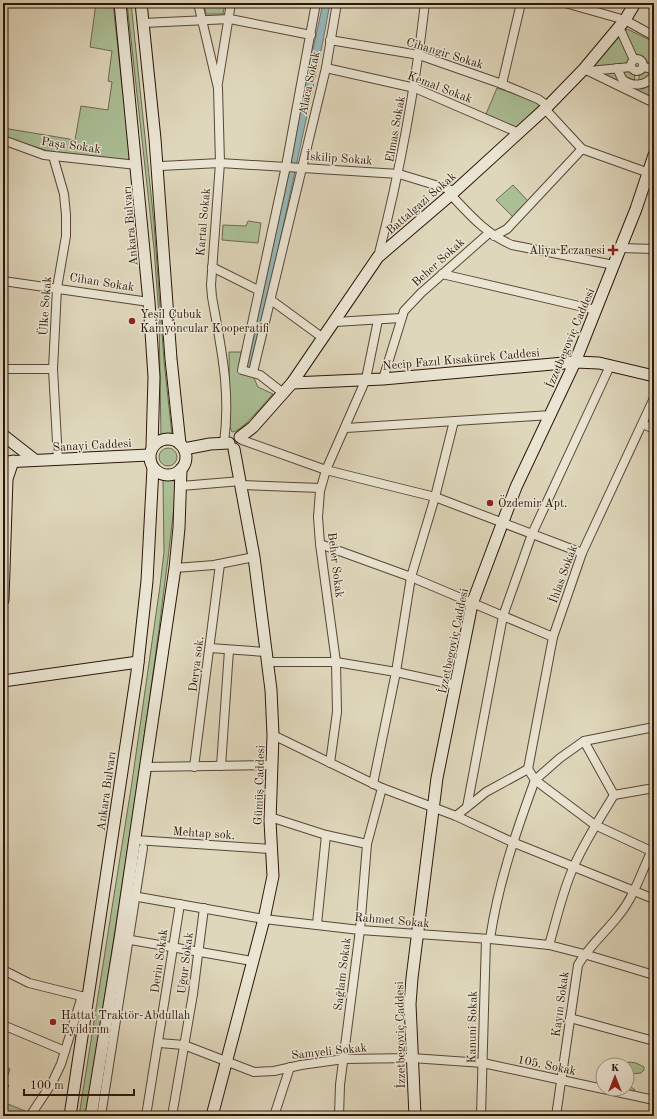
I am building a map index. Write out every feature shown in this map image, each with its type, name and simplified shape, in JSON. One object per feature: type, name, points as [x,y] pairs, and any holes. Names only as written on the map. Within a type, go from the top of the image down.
[{"type":"street","name":"Ankara Bulvarı","points":[[120,3],[137,165],[149,302],[154,377],[151,451]]},
{"type":"street","points":[[91,1116],[124,939],[139,844],[146,767],[175,568],[181,469],[186,460],[182,447],[171,359],[155,139],[141,3]]},
{"type":"street","name":"Kartal Sokak","points":[[198,3],[218,88],[220,162],[212,267],[212,297],[225,373],[229,445]]},
{"type":"street","points":[[218,88],[230,19],[231,3]]},
{"type":"street","points":[[283,393],[260,375],[242,370],[258,290],[287,166],[316,3]]},
{"type":"street","name":"Alaca Sokak","points":[[253,372],[271,300],[300,167],[326,68],[336,3]]},
{"type":"street","name":"Elmas Sokak","points":[[378,258],[399,174],[419,56],[425,3]]},
{"type":"street","points":[[502,84],[521,3]]},
{"type":"street","points":[[565,3],[654,36]]},
{"type":"street","name":"Battalgazi Sokak","points":[[229,445],[232,436],[236,435],[241,439],[292,383],[378,258],[453,193],[586,70],[622,23],[635,3]]},
{"type":"street","points":[[143,23],[202,19],[230,19],[311,35]]},
{"type":"street","points":[[622,23],[636,66],[635,85]]},
{"type":"street","name":"Cihangir Sokak","points":[[330,40],[419,56],[502,84],[538,99],[582,149],[651,173]]},
{"type":"street","points":[[586,70],[636,66],[654,69]]},
{"type":"street","name":"Kemal Sokak","points":[[326,68],[414,88],[519,133]]},
{"type":"street","points":[[617,68],[622,79],[635,85],[647,82],[654,75]]},
{"type":"street","points":[[586,70],[654,103]]},
{"type":"street","name":"Paşa Sokak","points":[[3,140],[34,152],[53,156],[137,165]]},
{"type":"street","name":"Beher Sokak","points":[[383,378],[401,318],[409,305],[442,274],[491,234],[507,229],[582,149]]},
{"type":"street","name":"İzzetbegoviç Caddesi","points":[[415,1116],[410,993],[432,808],[472,604],[501,524],[525,468],[575,362],[651,173],[654,155]]},
{"type":"street","name":"Ülke Sokak","points":[[53,156],[64,194],[66,214],[66,236],[57,288],[53,369],[58,460]]},
{"type":"street","name":"İskilip Sokak","points":[[161,166],[220,162],[399,174],[453,193]]},
{"type":"street","points":[[453,193],[491,234],[512,245],[614,264]]},
{"type":"street","points":[[621,248],[654,249]]},
{"type":"street","points":[[212,267],[258,290]]},
{"type":"street","points":[[442,274],[596,310]]},
{"type":"street","name":"Cihan Sokak","points":[[3,281],[149,302]]},
{"type":"street","points":[[271,300],[323,338]]},
{"type":"street","points":[[335,322],[401,318]]},
{"type":"street","name":"Beher Sokak","points":[[330,763],[337,712],[336,662],[320,544],[318,517],[320,488],[326,470],[346,428],[366,379],[378,320]]},
{"type":"street","name":"Necip Fazıl Kısakürek Caddesi","points":[[292,383],[383,378],[575,362],[592,362],[654,376]]},
{"type":"street","points":[[467,807],[503,616],[532,534],[610,366]]},
{"type":"street","points":[[3,369],[53,369]]},
{"type":"street","name":"İhlas Sokak","points":[[528,769],[553,637],[582,553],[654,398]]},
{"type":"street","points":[[346,428],[551,415]]},
{"type":"street","points":[[374,784],[396,672],[411,577],[435,497],[454,420]]},
{"type":"street","points":[[642,424],[654,429]]},
{"type":"street","points":[[3,435],[35,460]]},
{"type":"street","points":[[181,469],[169,475],[160,474],[153,468],[151,451],[159,441],[168,439],[182,447],[229,445]]},
{"type":"street","points":[[241,439],[326,470],[435,497],[501,524],[582,553]]},
{"type":"street","name":"Gümüş Caddesi","points":[[212,1116],[264,919],[273,876],[270,817],[273,735],[267,657],[254,557],[241,483],[229,445]]},
{"type":"street","name":"Sanayi Caddesi","points":[[8,461],[58,460],[151,451]]},
{"type":"street","points":[[3,453],[8,461],[3,600]]},
{"type":"street","name":"Ankara Bulvarı","points":[[70,1116],[85,997],[138,662],[147,581],[153,468]]},
{"type":"street","points":[[181,486],[241,483],[320,488]]},
{"type":"street","points":[[320,544],[411,577],[553,637]]},
{"type":"street","points":[[175,568],[220,564],[254,557]]},
{"type":"street","name":"Derya sok.","points":[[194,767],[220,564]]},
{"type":"street","points":[[210,648],[267,657],[336,662],[396,672],[456,685]]},
{"type":"street","points":[[221,766],[229,650]]},
{"type":"street","points":[[3,681],[138,662]]},
{"type":"street","points":[[535,780],[560,758],[584,741],[654,727]]},
{"type":"street","points":[[273,735],[382,788],[456,816],[512,842],[654,899]]},
{"type":"street","points":[[584,741],[614,795]]},
{"type":"street","points":[[146,767],[272,765]]},
{"type":"street","points":[[456,816],[486,792],[528,769],[535,780],[595,825],[653,849]]},
{"type":"street","name":"Kanuni Sokak","points":[[481,1116],[488,939],[512,842],[535,780]]},
{"type":"street","name":"Sağlam Sokak","points":[[339,1116],[344,1059],[360,930],[367,844],[382,788]]},
{"type":"street","points":[[549,945],[574,866],[595,825],[614,795],[654,788]]},
{"type":"street","points":[[270,817],[326,835],[367,844]]},
{"type":"street","points":[[317,924],[326,835]]},
{"type":"street","name":"Mehtap sok.","points":[[139,844],[271,849]]},
{"type":"street","name":"Kayın Sokak","points":[[556,1116],[578,965],[584,954],[620,915],[635,891],[653,849]]},
{"type":"street","name":"Rahmet Sokak","points":[[131,896],[264,919],[360,930],[549,945],[654,975]]},
{"type":"street","name":"Derin Sokak","points":[[146,1116],[180,904]]},
{"type":"street","name":"Uğur Sokak","points":[[172,1116],[199,952],[204,908]]},
{"type":"street","points":[[124,939],[252,961]]},
{"type":"street","points":[[100,1116],[124,939]]},
{"type":"street","points":[[3,970],[29,983],[85,997],[56,1075],[30,1116]]},
{"type":"street","points":[[570,1018],[654,1041]]},
{"type":"street","points":[[3,1025],[65,1051]]},
{"type":"street","name":"Samyeli Sokak","points":[[158,1043],[184,1045],[254,1072],[274,1071],[290,1067],[344,1059],[412,1058],[483,1062]]},
{"type":"street","name":"105. Sokak","points":[[483,1062],[654,1100]]},
{"type":"street","points":[[274,1116],[290,1067]]},
{"type":"green space","points":[[96,3],[113,3],[122,86],[129,111],[131,137],[129,160],[48,151],[3,136],[3,128],[75,140],[81,106],[108,110],[112,82],[108,81],[112,51],[90,47]]},
{"type":"green space","points":[[127,3],[131,3],[154,223],[164,361],[172,435],[161,436],[159,316],[154,249]]},
{"type":"green space","points":[[204,3],[225,3],[223,14],[206,14]]},
{"type":"green space","points":[[627,29],[654,42],[654,67],[635,57],[625,32]]},
{"type":"green space","points":[[619,36],[630,60],[627,65],[592,68]]},
{"type":"green space","points":[[630,69],[635,74],[634,83],[629,82],[620,71]]},
{"type":"green space","points":[[616,71],[619,78],[647,85],[654,92],[654,101],[595,73]]},
{"type":"green space","points":[[645,71],[653,72],[650,76],[639,82],[639,74]]},
{"type":"green space","points":[[497,88],[530,99],[540,105],[516,128],[486,114]]},
{"type":"green space","points":[[513,185],[528,201],[513,217],[496,200]]},
{"type":"green space","points":[[248,221],[261,223],[258,243],[222,240],[223,225],[246,226]]},
{"type":"green space","points":[[229,352],[241,352],[239,371],[252,374],[258,387],[273,394],[242,427],[232,432],[230,427]]},
{"type":"green space","points":[[168,448],[174,451],[177,457],[174,463],[168,466],[162,463],[159,457],[162,451]]},
{"type":"green space","points":[[163,480],[177,481],[159,631],[138,780],[92,1078],[85,1116],[79,1116],[132,782],[160,586],[164,552]]},
{"type":"green space","points":[[635,1063],[644,1067],[644,1070],[641,1073],[635,1074]]},
{"type":"green space","points":[[3,1066],[10,1069],[5,1084],[9,1085],[3,1098]]},
{"type":"green space","points":[[3,1102],[25,1111],[23,1116],[3,1116]]},
{"type":"water","points":[[323,3],[330,3],[323,41],[252,371],[244,369]]},
{"type":"place","name":"Aliya Eczanesi","points":[[613,250]]},
{"type":"place","name":"Yeşil Çubuk Kamyoncular Kooperatifi","points":[[132,321]]},
{"type":"place","name":"Özdemir Apt.","points":[[490,503]]},
{"type":"place","name":"Hattat Traktör-Abdullah Eyıldırım","points":[[53,1022]]}]
